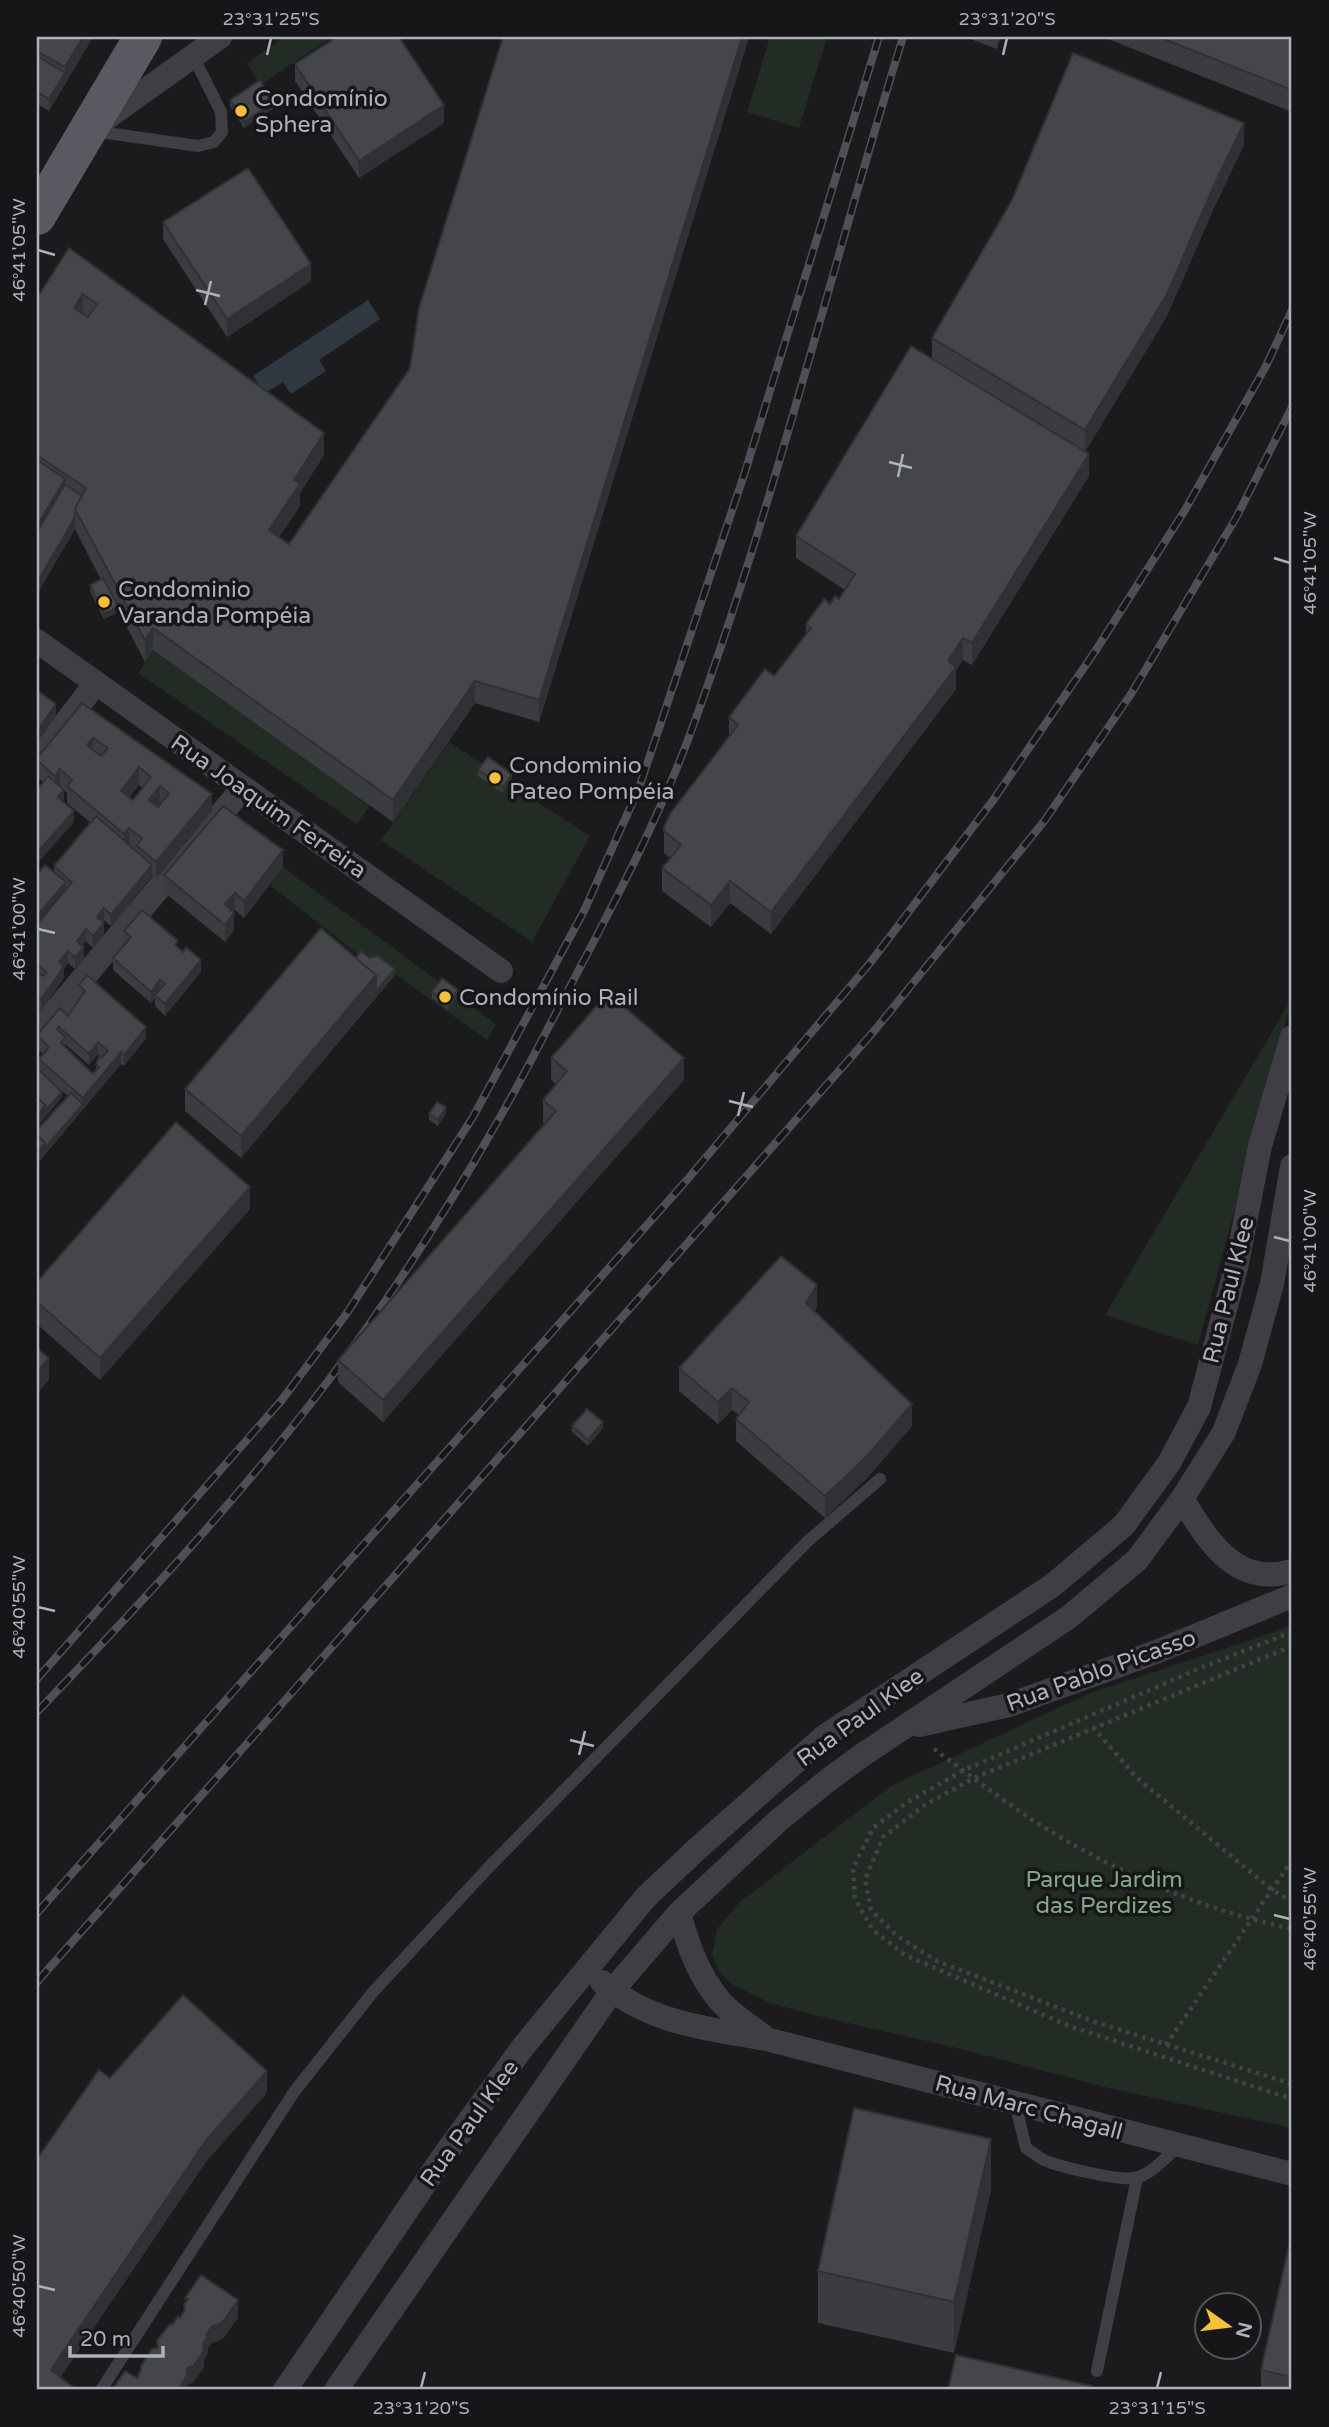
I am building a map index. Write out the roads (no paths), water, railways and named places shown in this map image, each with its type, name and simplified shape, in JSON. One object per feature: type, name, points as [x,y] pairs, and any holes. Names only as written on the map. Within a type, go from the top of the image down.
[{"type":"main road","points":[[37,216],[143,37]]},
{"type":"street","points":[[89,130],[220,37]]},
{"type":"street","name":"Rua Joaquim Ferreira","points":[[37,641],[501,971]]},
{"type":"street","points":[[37,760],[96,683]]},
{"type":"street","points":[[37,1033],[243,788]]},
{"type":"street","name":"Rua Paul Klee","points":[[285,2390],[445,2154],[523,2047],[646,1897],[696,1849],[825,1736],[1053,1585],[1124,1525],[1169,1463],[1199,1407],[1236,1268],[1260,1146],[1292,1037]]},
{"type":"street","name":"Rua Paul Klee","points":[[336,2390],[612,1991],[679,1913],[779,1820],[861,1756],[1069,1617],[1137,1560],[1182,1499],[1224,1432],[1250,1364],[1272,1284],[1292,1166]]},
{"type":"street","points":[[1182,1499],[1219,1553],[1230,1562],[1260,1573],[1282,1574],[1292,1571]]},
{"type":"street","name":"Rua Pablo Picasso","points":[[904,1728],[1009,1705],[1156,1652],[1292,1597]]},
{"type":"street","name":"Rua Marc Chagall","points":[[679,1913],[690,1951],[721,2003],[766,2039]]},
{"type":"street","name":"Rua Marc Chagall","points":[[586,1969],[628,2003],[691,2026],[766,2039],[1292,2174]]},
{"type":"lane","points":[[89,130],[198,146],[214,142],[222,132],[221,112],[193,56]]},
{"type":"lane","points":[[101,2390],[294,2092],[373,1992],[498,1857],[808,1541],[880,1479]]},
{"type":"lane","points":[[1014,2103],[1026,2148],[1044,2160],[1116,2178],[1137,2178],[1157,2166],[1179,2146]]},
{"type":"lane","points":[[1097,2371],[1137,2178]]},
{"type":"railway","points":[[37,1679],[281,1401],[347,1313],[473,1117],[584,911],[639,788],[745,472],[879,37]]},
{"type":"railway","points":[[37,1712],[210,1525],[292,1427],[368,1326],[478,1156],[601,928],[636,859],[683,754],[725,634],[779,464],[903,37]]},
{"type":"railway","points":[[37,1913],[686,1181],[870,963],[994,799],[1096,650],[1185,510],[1266,366],[1292,310]]},
{"type":"railway","points":[[37,1982],[875,1030],[1045,820],[1131,694],[1236,518],[1292,407]]},
{"type":"place","name":"Condomínio Sphera","points":[[241,111]]},
{"type":"place","name":"Condominio Varanda Pompéia","points":[[104,602]]},
{"type":"place","name":"Condominio Pateo Pompéia","points":[[495,778]]},
{"type":"place","name":"Condomínio Rail","points":[[445,997]]},
{"type":"park label","name":"Parque Jardim das Perdizes","points":[[1104,1892]]}]
